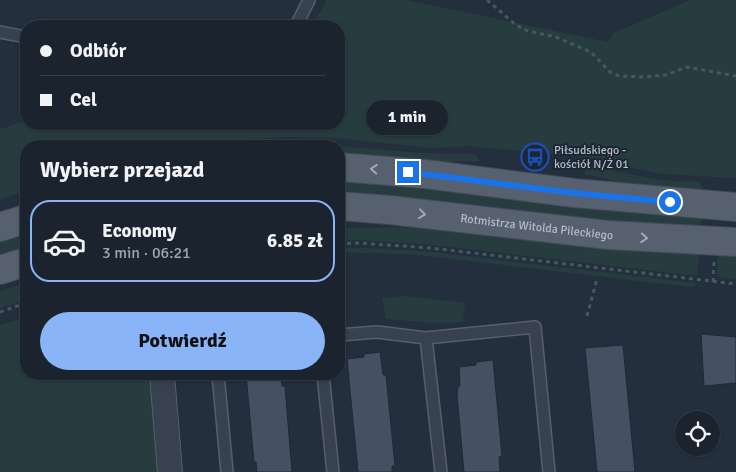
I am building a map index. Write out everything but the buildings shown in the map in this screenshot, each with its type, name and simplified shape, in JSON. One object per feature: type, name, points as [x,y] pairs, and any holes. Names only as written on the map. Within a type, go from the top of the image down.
[{"type":"main road","points":[[345,167],[425,174],[574,193],[736,207]]},
{"type":"main road","name":"Rotmistrza Witolda Pileckiego","points":[[345,206],[608,235],[736,242]]},
{"type":"main road","points":[[0,227],[20,221]]},
{"type":"main road","points":[[0,270],[20,264]]},
{"type":"street","points":[[162,380],[170,472]]},
{"type":"lane","points":[[299,20],[309,0]]},
{"type":"lane","points":[[0,32],[20,36]]},
{"type":"lane","points":[[345,335],[377,332],[426,338],[535,327],[549,472]]},
{"type":"lane","points":[[426,338],[440,472]]},
{"type":"lane","points":[[219,380],[227,472]]},
{"type":"lane","points":[[323,380],[332,472]]},
{"type":"path","points":[[487,0],[516,25],[528,31],[556,37],[591,52],[610,72],[620,76],[666,76],[687,67],[736,76]]},
{"type":"path","points":[[345,244],[431,248],[736,284]]},
{"type":"path","points":[[587,316],[597,279]]},
{"type":"path","points":[[0,312],[20,305]]},
{"type":"green space","points":[[327,0],[406,0],[608,42],[614,33],[690,0],[736,0],[736,178],[661,174],[584,157],[467,146],[431,148],[337,138],[20,140],[20,193],[0,199],[0,129],[20,123],[20,130],[345,130],[345,20],[315,20]]},
{"type":"green space","points":[[345,147],[422,153],[470,154],[477,156],[480,162],[463,161],[433,164],[345,157]]},
{"type":"green space","points":[[587,167],[660,180],[699,182],[703,188],[703,193],[647,188],[584,174]]},
{"type":"green space","points":[[345,179],[702,217],[701,230],[650,228],[345,197]]},
{"type":"green space","points":[[432,227],[700,251],[697,276],[432,245],[345,241],[345,228]]},
{"type":"green space","points":[[20,233],[20,251],[0,257],[0,239]]},
{"type":"green space","points":[[345,248],[423,251],[696,283],[690,287],[418,255],[345,252]]},
{"type":"green space","points":[[718,252],[736,254],[736,280],[719,277],[717,273]]},
{"type":"green space","points":[[20,285],[20,302],[0,308],[0,291]]},
{"type":"green space","points":[[406,296],[465,303],[463,322],[436,323],[386,319],[382,298]]},
{"type":"green space","points":[[20,319],[20,380],[153,380],[161,472],[0,472],[0,325]]},
{"type":"place","name":"Piłsudskiego - kościół N/Ż 01","points":[[535,157]]},
{"type":"route","points":[[408,172],[574,193],[670,202]]}]
